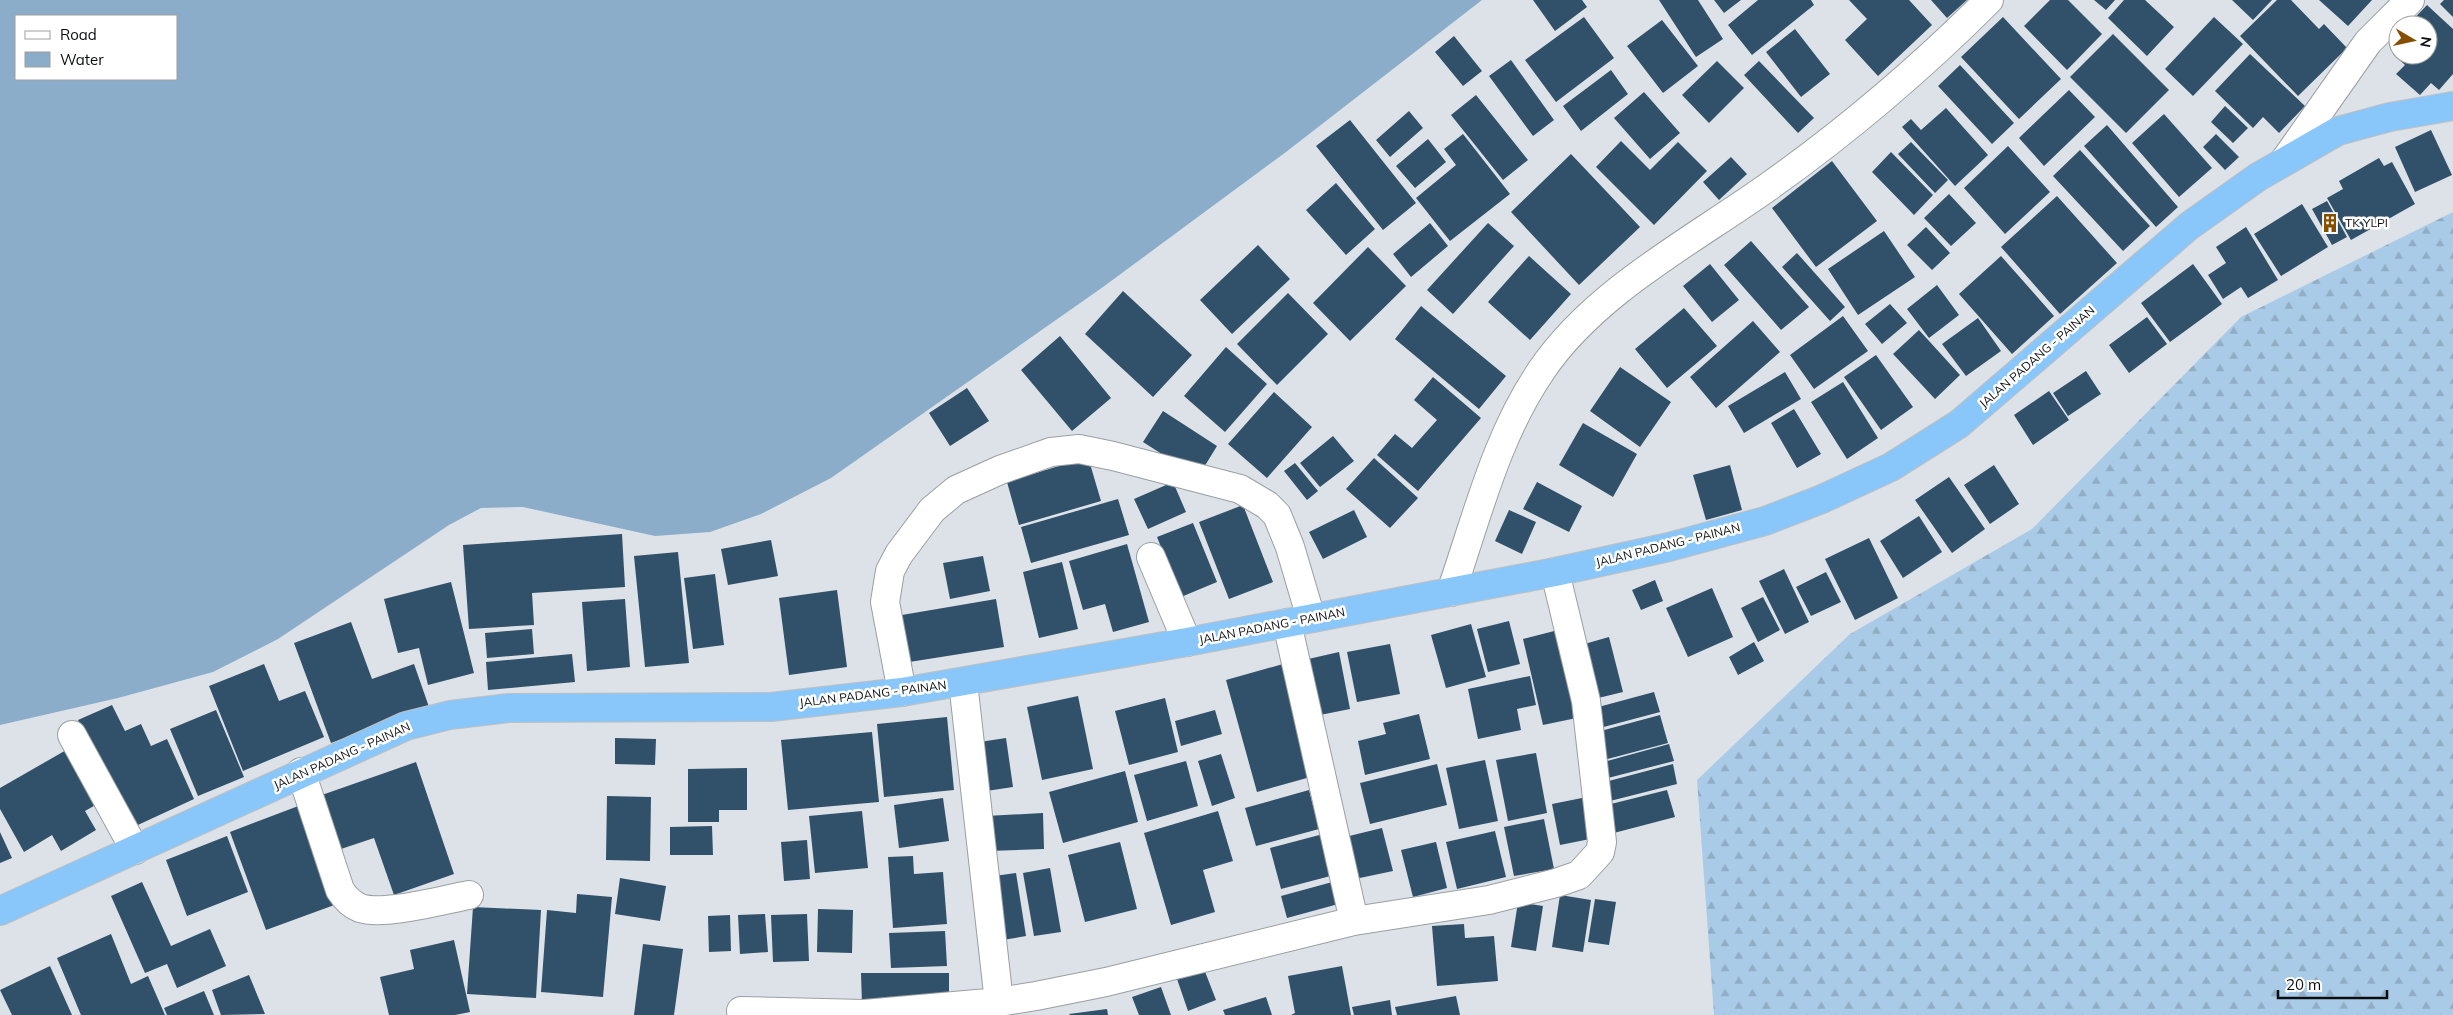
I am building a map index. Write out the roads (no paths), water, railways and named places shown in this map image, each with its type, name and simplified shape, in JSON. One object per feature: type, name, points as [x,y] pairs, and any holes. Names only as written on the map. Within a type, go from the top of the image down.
[{"type":"highway","name":"JALAN PADANG - PAINAN","points":[[0,911],[301,772],[406,726],[450,715],[509,708],[771,707],[902,692],[1187,642],[1555,572],[1669,547],[1765,521],[1822,499],[1891,467],[1959,424],[2189,226],[2229,196],[2285,160],[2338,131],[2390,117],[2453,106]]},
{"type":"street","points":[[1451,592],[1499,451],[1520,406],[1542,370],[1562,343],[1589,316],[1655,263],[1767,188],[1848,128],[1944,45],[1989,0]]},
{"type":"street","points":[[2285,160],[2368,42],[2410,0]]},
{"type":"street","points":[[902,692],[885,602],[890,571],[899,554],[932,510],[956,490],[1000,470],[1051,452],[1078,449],[1240,489],[1261,501],[1277,515],[1283,531],[1354,921]]},
{"type":"street","points":[[1151,556],[1187,642]]},
{"type":"street","points":[[741,1011],[864,1014],[999,1002],[1106,982],[1354,921],[1489,900],[1556,883],[1579,875],[1600,852],[1602,842],[1586,701],[1555,572]]},
{"type":"street","points":[[963,682],[999,1002]]},
{"type":"street","points":[[72,735],[135,850]]},
{"type":"street","points":[[301,772],[340,890],[346,899],[362,908],[380,909],[468,895]]},
{"type":"water","points":[[0,0],[1482,0],[1286,152],[1103,287],[831,478],[761,514],[710,532],[655,536],[523,507],[481,508],[449,525],[278,639],[213,672],[118,698],[0,725]]},
{"type":"place","name":"TK YLPI","points":[[2330,223]]}]
